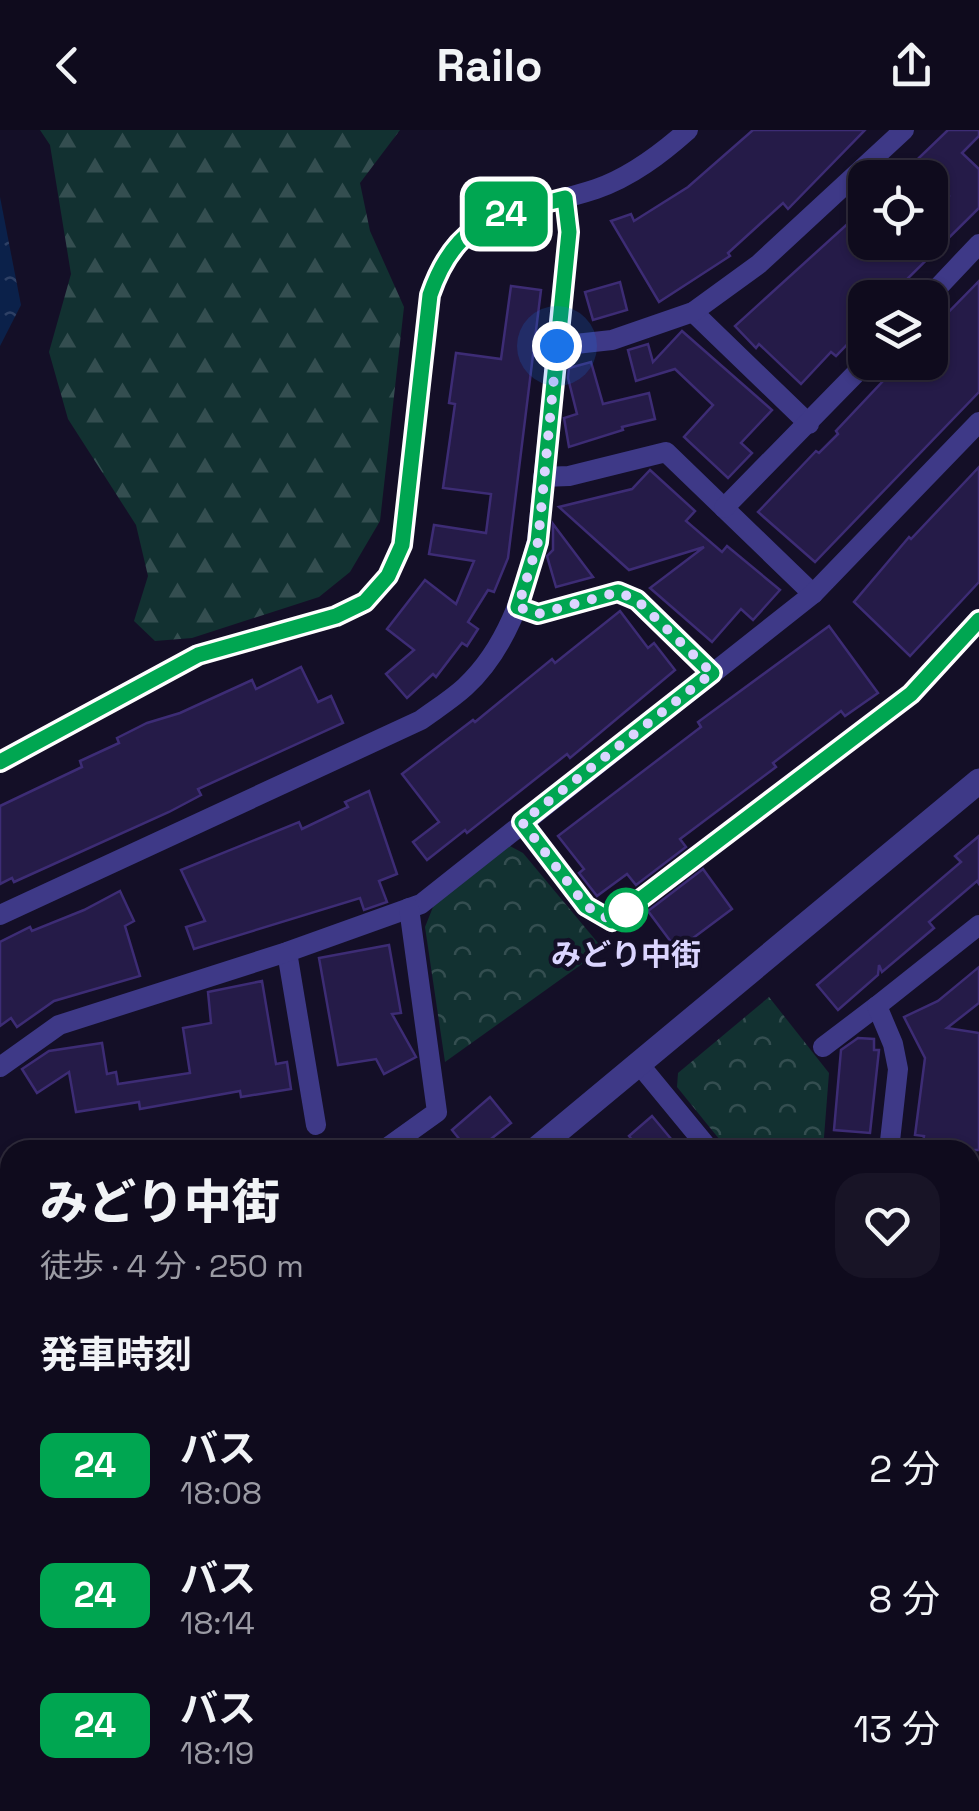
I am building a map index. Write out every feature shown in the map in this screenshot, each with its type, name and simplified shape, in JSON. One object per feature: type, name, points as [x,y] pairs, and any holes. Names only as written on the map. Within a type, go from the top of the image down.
[{"type":"street","points":[[0,762],[198,655],[336,616],[365,602],[388,576],[402,545],[430,295],[441,262],[462,237],[492,218],[599,188],[632,173],[688,130]]},
{"type":"street","points":[[557,346],[612,340],[692,312],[759,264],[904,130]]},
{"type":"street","points":[[0,915],[421,720],[466,686],[497,647],[518,607],[538,542],[569,232],[565,198]]},
{"type":"street","points":[[945,280],[979,244]]},
{"type":"street","points":[[692,312],[809,424]]},
{"type":"street","points":[[724,508],[850,380]]},
{"type":"street","points":[[0,1067],[60,1025],[421,904],[813,594],[979,422]]},
{"type":"street","points":[[543,477],[569,476],[666,452],[813,594]]},
{"type":"street","points":[[518,607],[538,614],[618,592],[637,600],[712,673]]},
{"type":"street","points":[[522,822],[586,906],[612,921],[911,694],[979,620]]},
{"type":"street","points":[[547,1140],[979,781]]},
{"type":"street","points":[[398,1140],[437,1112],[410,908]]},
{"type":"street","points":[[823,1048],[976,935]]},
{"type":"street","points":[[287,952],[316,1124]]},
{"type":"street","points":[[877,1006],[898,1068],[890,1140]]},
{"type":"street","points":[[639,1064],[701,1140]]},
{"type":"green space","points":[[40,130],[400,130],[360,183],[370,231],[404,307],[380,521],[350,572],[319,597],[192,638],[155,641],[134,621],[148,576],[136,525],[68,419],[49,352],[71,274],[50,145]]},
{"type":"green space","points":[[508,845],[523,853],[603,949],[445,1062],[425,927],[435,902]]},
{"type":"green space","points":[[769,997],[829,1073],[824,1140],[720,1140],[677,1087],[678,1073]]},
{"type":"water","points":[[0,197],[21,305],[0,346]]},
{"type":"building","points":[[753,130],[865,130],[788,209],[783,203],[728,253],[730,256],[659,302],[611,221],[631,214],[634,221],[688,187]]},
{"type":"building","points":[[948,130],[979,130],[979,136],[962,153],[979,169],[979,208],[948,239],[948,160],[917,160]]},
{"type":"building","points":[[848,223],[848,260],[926,260],[906,280],[848,280],[848,344],[836,356],[831,352],[801,384],[735,326]]},
{"type":"building","points":[[979,281],[979,392],[815,562],[758,512],[816,451],[819,453],[838,434],[836,431],[884,380],[948,380],[948,313]]},
{"type":"building","points":[[620,282],[627,310],[593,320],[585,292]]},
{"type":"building","points":[[511,286],[541,290],[508,558],[494,592],[488,590],[468,622],[478,629],[467,646],[462,643],[436,677],[433,674],[407,698],[386,674],[414,650],[387,629],[425,580],[456,604],[474,561],[429,554],[434,525],[486,533],[491,494],[443,488],[455,404],[449,403],[456,353],[501,359]]},
{"type":"building","points":[[682,331],[772,410],[741,443],[752,453],[728,478],[684,437],[713,405],[675,369],[636,381],[628,350],[648,344],[653,362]]},
{"type":"building","points":[[591,362],[603,404],[649,393],[655,419],[569,447],[564,418],[577,414],[569,368]]},
{"type":"building","points":[[979,467],[979,582],[910,656],[854,602],[909,537]]},
{"type":"building","points":[[650,470],[695,511],[686,521],[722,552],[727,546],[780,590],[753,620],[741,609],[712,642],[650,588],[704,547],[629,570],[559,507],[632,489]]},
{"type":"building","points":[[553,524],[593,577],[556,587],[547,556],[553,550]]},
{"type":"building","points":[[620,611],[648,648],[654,643],[675,670],[570,758],[567,754],[427,860],[413,842],[439,822],[402,774]]},
{"type":"building","points":[[829,626],[878,693],[845,716],[841,711],[773,763],[776,767],[680,839],[686,847],[636,885],[627,874],[597,896],[579,873],[584,869],[558,836],[701,727],[698,722]]},
{"type":"building","points":[[301,667],[318,702],[331,696],[343,723],[198,789],[201,795],[169,812],[14,882],[12,878],[0,884],[0,806],[82,767],[80,761],[119,743],[117,738],[147,723],[180,713],[252,680],[256,689]]},
{"type":"building","points":[[369,791],[397,874],[379,881],[387,902],[364,910],[360,898],[194,949],[186,927],[205,921],[181,870],[299,822],[302,829],[348,807],[345,802]]},
{"type":"building","points":[[979,836],[979,884],[977,881],[929,922],[934,928],[882,972],[879,965],[878,975],[838,1010],[817,985],[961,862],[955,856]]},
{"type":"building","points":[[703,869],[732,909],[677,950],[648,911]]},
{"type":"building","points":[[120,891],[134,921],[125,926],[140,976],[54,1001],[17,1027],[11,1018],[0,1026],[0,942],[30,927],[32,931],[84,910]]},
{"type":"building","points":[[389,945],[401,1013],[392,1014],[416,1057],[384,1074],[376,1059],[338,1065],[319,958]]},
{"type":"building","points":[[979,967],[979,1003],[947,1028],[979,1033],[979,1140],[923,1140],[924,1136],[915,1135],[925,1058],[904,1017],[938,1001]]},
{"type":"building","points":[[262,981],[276,1064],[287,1062],[291,1089],[241,1097],[240,1091],[140,1109],[139,1102],[76,1112],[69,1072],[37,1093],[22,1069],[49,1051],[102,1043],[107,1074],[116,1072],[118,1084],[190,1073],[183,1028],[211,1023],[208,992]]},
{"type":"building","points":[[858,1038],[874,1039],[874,1050],[879,1050],[870,1133],[834,1130],[841,1050]]},
{"type":"building","points":[[490,1097],[511,1123],[490,1140],[460,1140],[452,1130]]},
{"type":"building","points":[[652,1116],[672,1140],[632,1140],[629,1136]]},
{"type":"bus line","name":"24","points":[[0,762],[198,655],[336,616],[365,602],[388,576],[402,545],[430,295],[441,262],[462,237],[492,218],[565,198],[569,232],[538,542],[518,607],[538,614],[618,592],[637,600],[712,673],[522,822],[586,906],[612,921],[911,694],[979,620]]},
{"type":"place","name":"みどり中街","points":[[626,910]]},
{"type":"route","points":[[557,346],[538,542],[518,607],[538,614],[618,592],[637,600],[712,673],[522,822],[586,906],[612,921],[626,910]]}]
